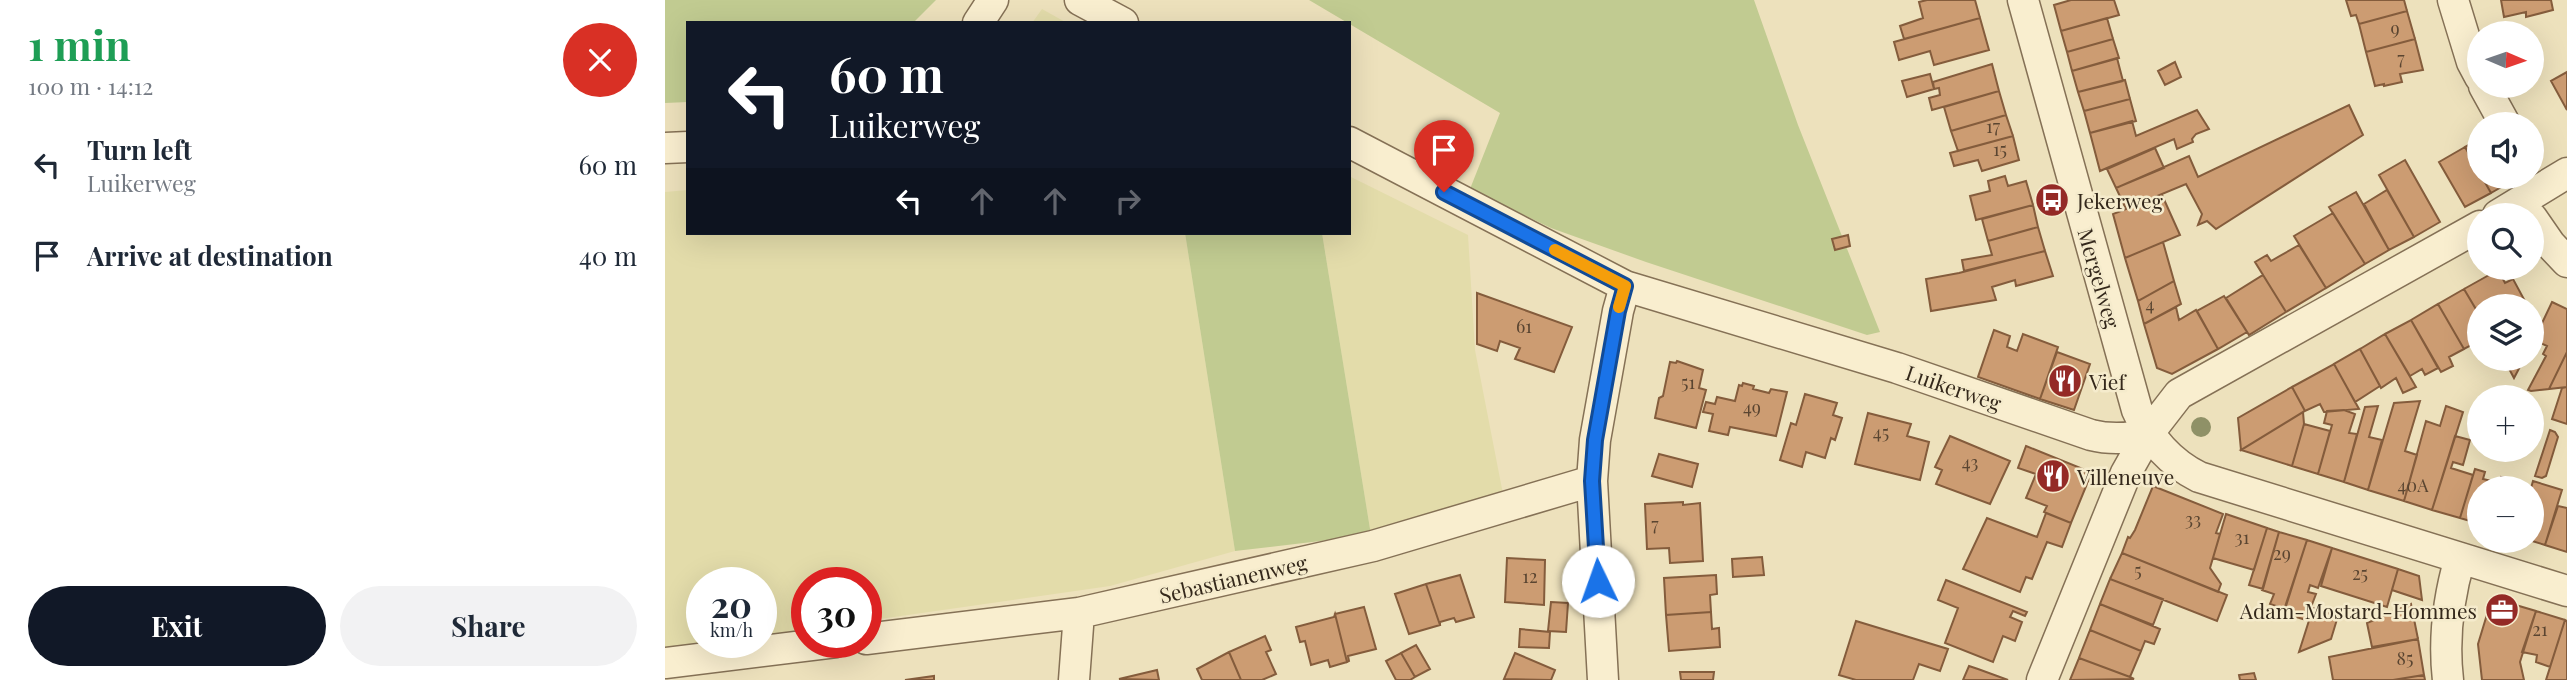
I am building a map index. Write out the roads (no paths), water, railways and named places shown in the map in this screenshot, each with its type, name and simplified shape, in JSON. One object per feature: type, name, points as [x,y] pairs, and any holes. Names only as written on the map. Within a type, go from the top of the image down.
[{"type":"street","points":[[979,21],[993,0]]},
{"type":"street","points":[[1080,0],[1119,21]]},
{"type":"street","name":"Mergelweg","points":[[2022,0],[2137,410],[2148,434]]},
{"type":"street","points":[[2453,0],[2467,46]]},
{"type":"street","name":"Luikerweg","points":[[1351,143],[1625,286],[1897,368],[2091,435],[2108,439],[2148,434]]},
{"type":"street","points":[[665,148],[686,147]]},
{"type":"street","points":[[2567,173],[2526,202],[2550,244],[2567,262]]},
{"type":"street","points":[[2042,680],[2126,473],[2148,434],[2179,394],[2467,233]]},
{"type":"street","points":[[1603,680],[1592,481],[1595,440],[1625,286]]},
{"type":"street","points":[[2148,434],[2166,455],[2199,477],[2567,591]]},
{"type":"street","name":"Sebastianenweg","points":[[882,637],[1079,613],[1373,545],[1592,481]]},
{"type":"street","points":[[2448,680],[2446,625],[2459,558]]},
{"type":"street","points":[[1074,680],[1079,613]]},
{"type":"street","points":[[665,663],[791,648]]},
{"type":"place","name":"Jekerweg","points":[[2052,200]]},
{"type":"place","name":"Vief","points":[[2065,381]]},
{"type":"place","name":"Villeneuve","points":[[2053,476]]},
{"type":"place","name":"Adam-Mostard-Hommes","points":[[2502,610]]}]
